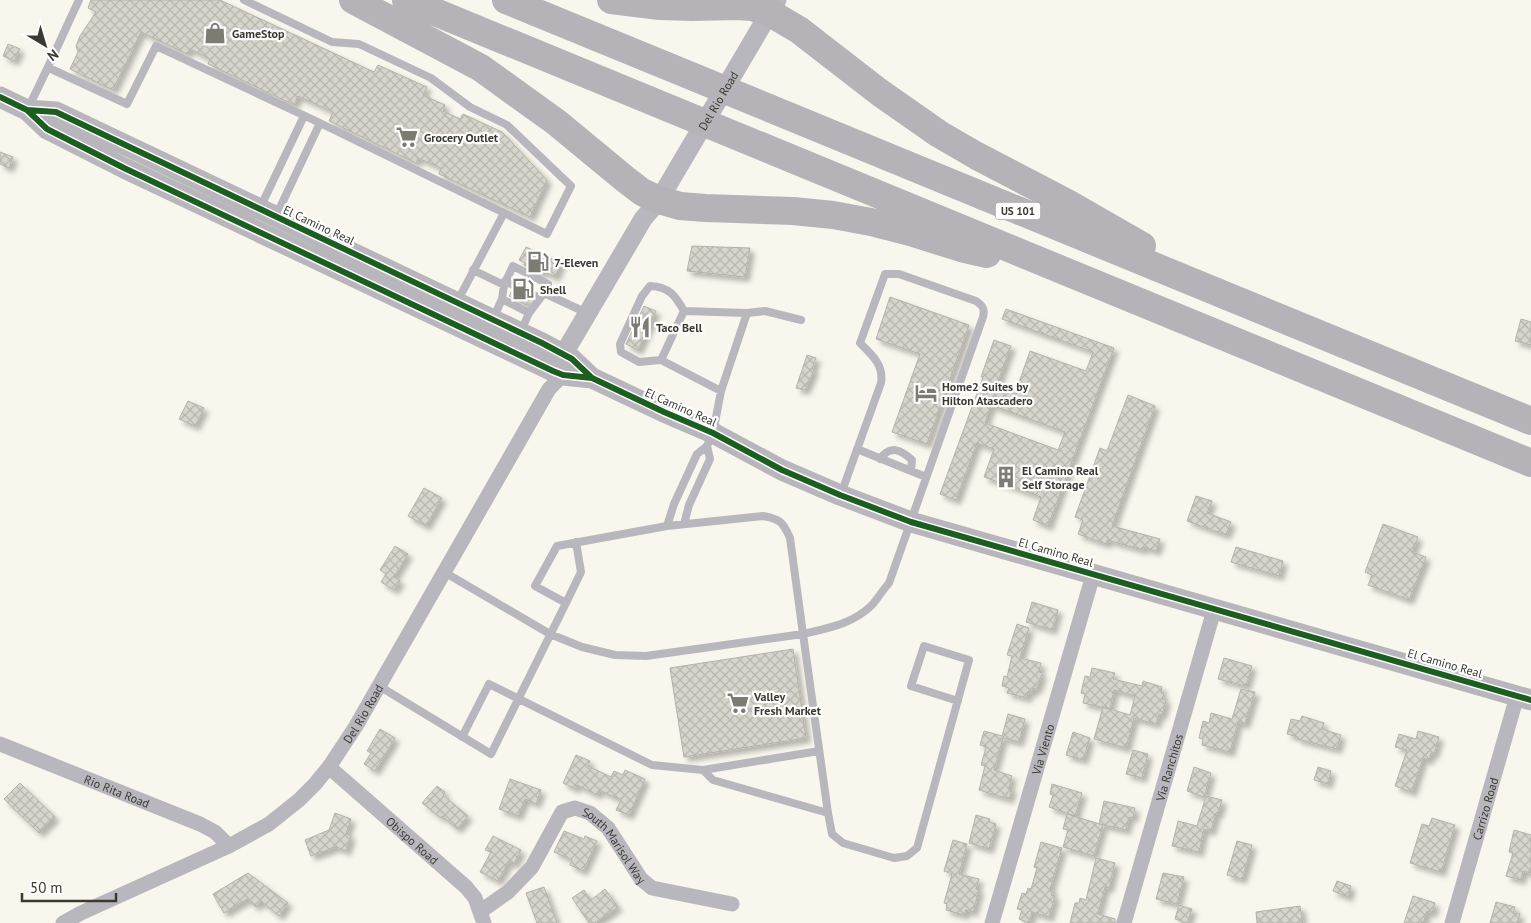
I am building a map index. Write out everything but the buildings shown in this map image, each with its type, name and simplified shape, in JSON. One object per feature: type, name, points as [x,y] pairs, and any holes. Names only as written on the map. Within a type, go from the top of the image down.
[{"type":"highway","points":[[353,0],[481,68],[556,122],[642,192],[660,200],[688,207],[794,212],[871,222],[961,248],[1077,276]]},
{"type":"highway","points":[[406,0],[1531,463]]},
{"type":"highway","name":"US 101","points":[[506,0],[1531,420]]},
{"type":"highway","points":[[610,0],[668,6],[773,7],[799,30],[879,92],[939,134],[1067,203],[1243,303]]},
{"type":"main road","name":"El Camino Real","points":[[0,97],[27,110],[46,129],[456,302],[520,333],[560,370]]},
{"type":"main road","name":"El Camino Real","points":[[263,222],[560,370],[592,378],[664,412],[710,440],[840,496],[911,522],[1524,698]]},
{"type":"street","name":"Del Rio Road","points":[[560,370],[587,313],[643,219],[660,200],[773,7]]},
{"type":"street","name":"Del Rio Road","points":[[63,923],[251,835],[283,814],[315,784],[329,767],[356,726],[560,370],[652,224],[660,200]]},
{"type":"street","name":"Via Viento","points":[[992,923],[1093,575]]},
{"type":"street","name":"Via Ranchitos","points":[[1124,923],[1214,610]]},
{"type":"street","name":"Carrizo Road","points":[[1452,923],[1524,698]]},
{"type":"street","name":"Rio Rita Road","points":[[0,744],[200,824],[215,832],[229,846]]},
{"type":"street","name":"Obispo Road","points":[[329,767],[456,876],[475,898],[482,917]]},
{"type":"street","name":"South Marisol Way","points":[[482,917],[532,867],[562,812],[575,808],[590,813],[608,828],[641,879],[652,888],[732,904]]},
{"type":"lane","points":[[27,110],[49,68],[53,54],[78,0]]},
{"type":"lane","points":[[49,68],[127,104],[156,46],[320,123],[547,234],[571,186],[507,125],[470,107],[431,78],[360,44],[332,42],[244,0]]},
{"type":"lane","points":[[263,222],[304,116]]},
{"type":"lane","points":[[263,222],[320,123]]},
{"type":"lane","points":[[456,302],[504,213]]},
{"type":"lane","points":[[492,320],[502,299],[504,283],[513,266],[548,284],[542,296],[529,313],[520,333]]},
{"type":"lane","points":[[473,270],[587,313]]},
{"type":"lane","points":[[444,572],[550,634],[582,648],[615,655],[646,656],[803,634],[838,626],[854,619],[872,605],[889,582],[983,317],[984,310],[981,304],[899,274],[885,274],[860,343],[878,362],[882,374],[881,383],[840,496]]},
{"type":"lane","points":[[684,311],[676,297],[662,286],[650,286],[642,296],[620,344],[621,352],[640,362],[661,360],[721,391]]},
{"type":"lane","points":[[502,299],[529,313]]},
{"type":"lane","points":[[684,311],[747,313],[765,311],[801,320]]},
{"type":"lane","points":[[661,360],[684,311]]},
{"type":"lane","points":[[684,524],[689,505],[710,459],[710,440],[721,391],[747,313]]},
{"type":"lane","points":[[667,526],[674,504],[697,454],[710,440]]},
{"type":"lane","points":[[857,449],[926,477]]},
{"type":"lane","points":[[880,459],[885,452],[893,449],[905,453],[912,460],[910,471]]},
{"type":"lane","points":[[566,603],[535,586],[557,546],[667,526],[763,516],[775,518],[784,525],[790,538],[832,834],[843,843],[894,858],[907,856],[917,848],[958,701],[969,660],[924,646],[911,686],[958,701]]},
{"type":"lane","points":[[379,686],[491,754],[581,572],[576,542]]},
{"type":"lane","points":[[462,736],[489,684],[652,764],[703,770],[819,751]]},
{"type":"lane","points":[[703,770],[714,780],[828,813]]},
{"type":"cycle path","points":[[0,97],[27,110],[47,129],[124,168],[553,371],[563,375],[592,378],[713,433],[782,470],[840,495],[911,522],[1531,700]]},
{"type":"cycle path","points":[[27,110],[56,112],[542,343],[572,359],[592,378]]},
{"type":"place","name":"GameStop","points":[[215,33]]},
{"type":"place","name":"Grocery Outlet","points":[[407,137]]},
{"type":"place","name":"7-Eleven","points":[[538,262]]},
{"type":"place","name":"Shell","points":[[523,289]]},
{"type":"place","name":"Taco Bell","points":[[640,327]]},
{"type":"place","name":"Home2 Suites by Hilton Atascadero","points":[[926,393]]},
{"type":"place","name":"El Camino Real Self Storage","points":[[1006,477]]},
{"type":"place","name":"Valley Fresh Market","points":[[738,703]]}]
